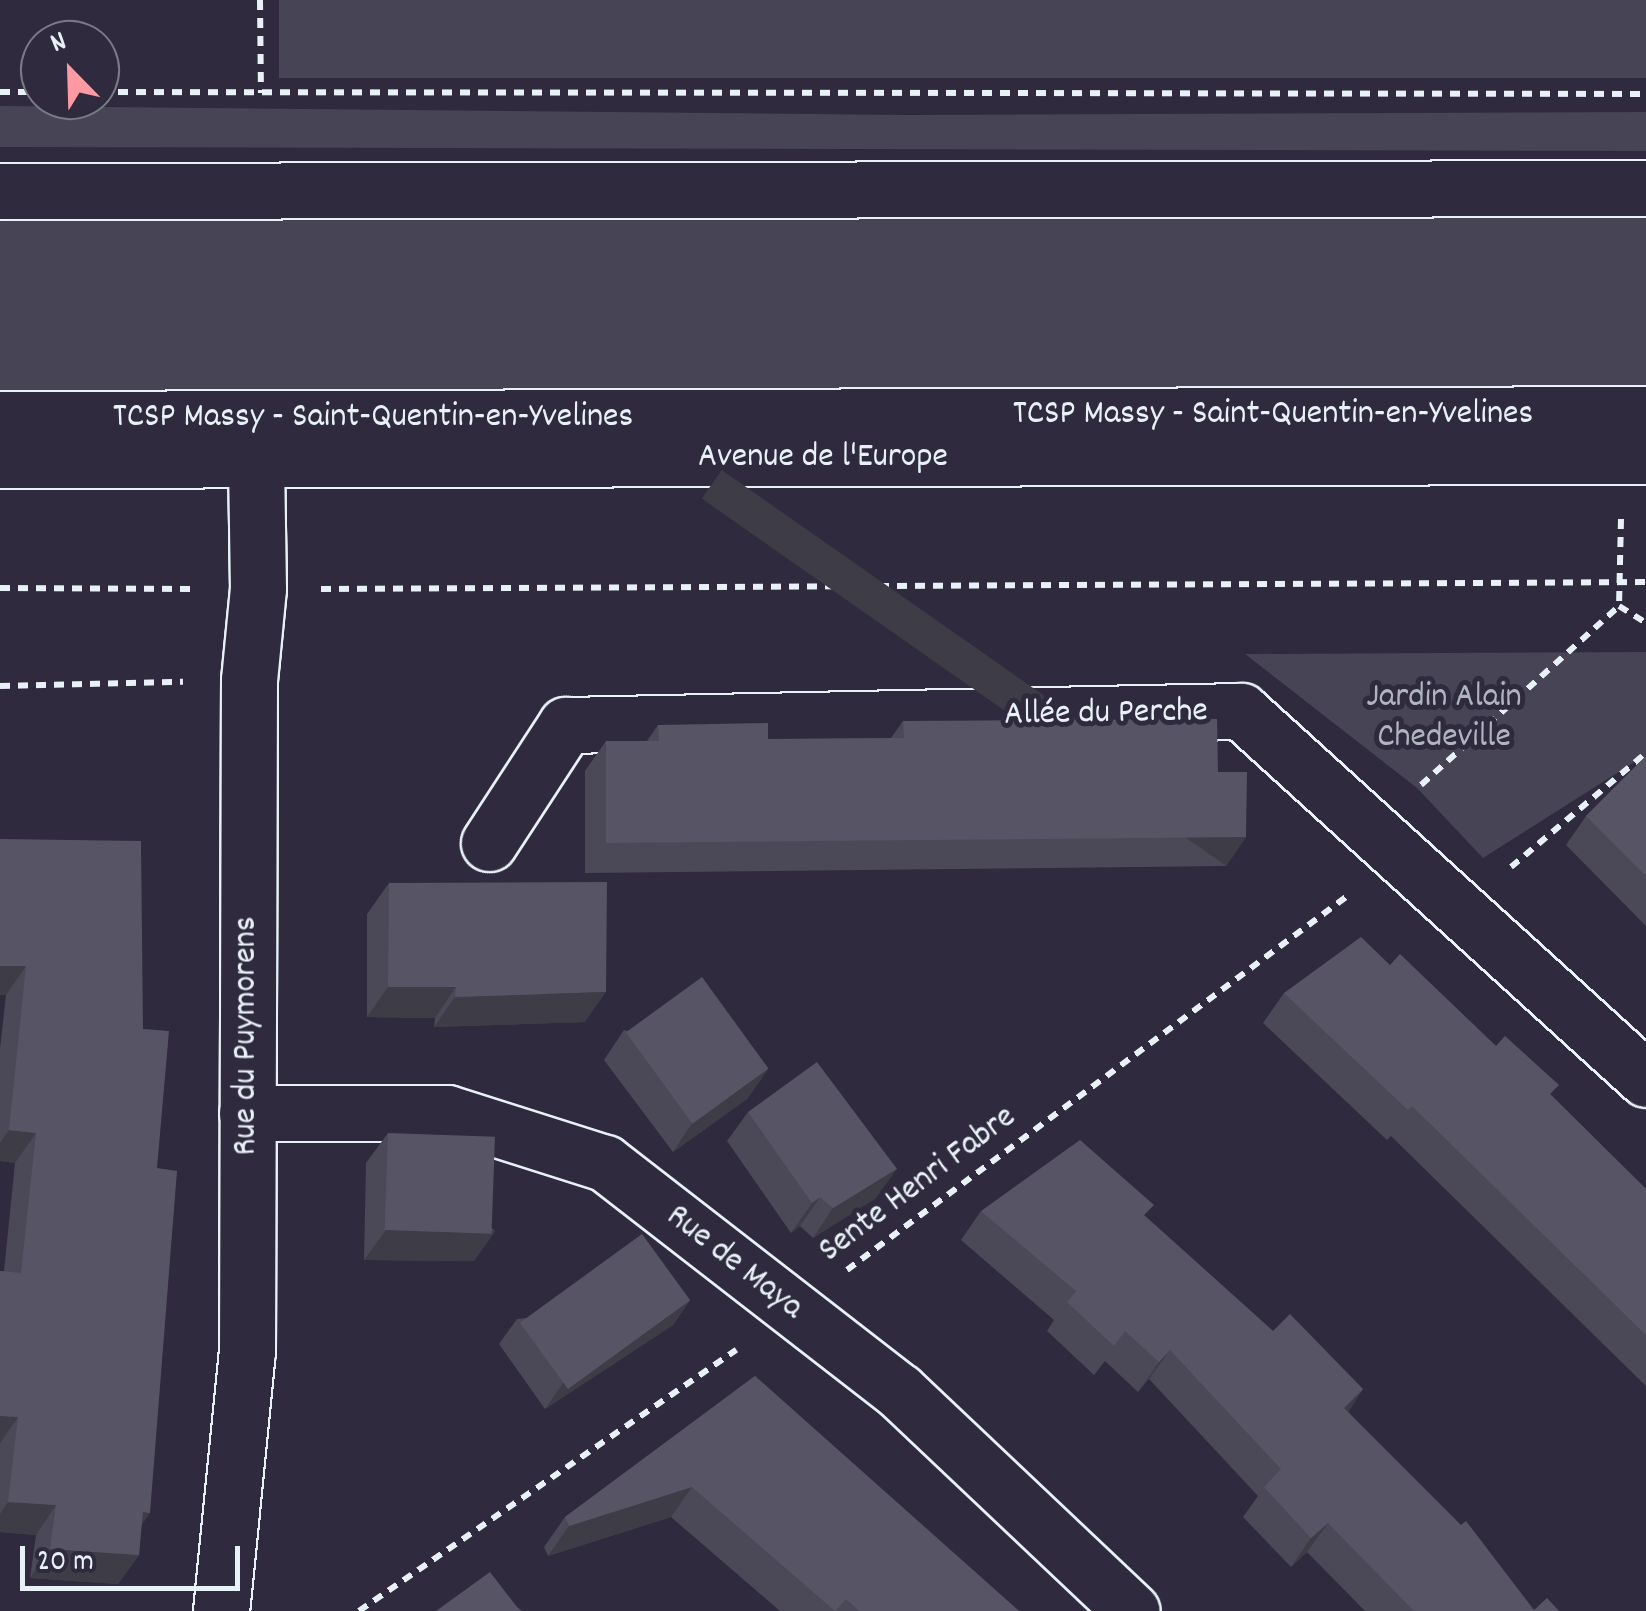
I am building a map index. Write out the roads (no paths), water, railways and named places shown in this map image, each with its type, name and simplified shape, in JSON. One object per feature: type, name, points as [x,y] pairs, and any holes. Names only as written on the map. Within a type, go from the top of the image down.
[{"type":"street","points":[[0,191],[1646,188]]},
{"type":"street","name":"TCSP Massy - Saint-Quentin-en-Yvelines","points":[[0,419],[1646,414]]},
{"type":"street","name":"Avenue de l'Europe","points":[[0,460],[1646,456]]},
{"type":"street","name":"Rue du Puymorens","points":[[221,1611],[247,1352],[249,680],[258,589],[256,460]]},
{"type":"street","name":"Allée du Perche","points":[[489,844],[566,725],[1241,711],[1646,1079]]},
{"type":"street","name":"Rue de Maya","points":[[247,1114],[447,1114],[606,1163],[900,1391],[1132,1611]]},
{"type":"park label","name":"Jardin Alain Chedeville","points":[[1444,718]]}]
